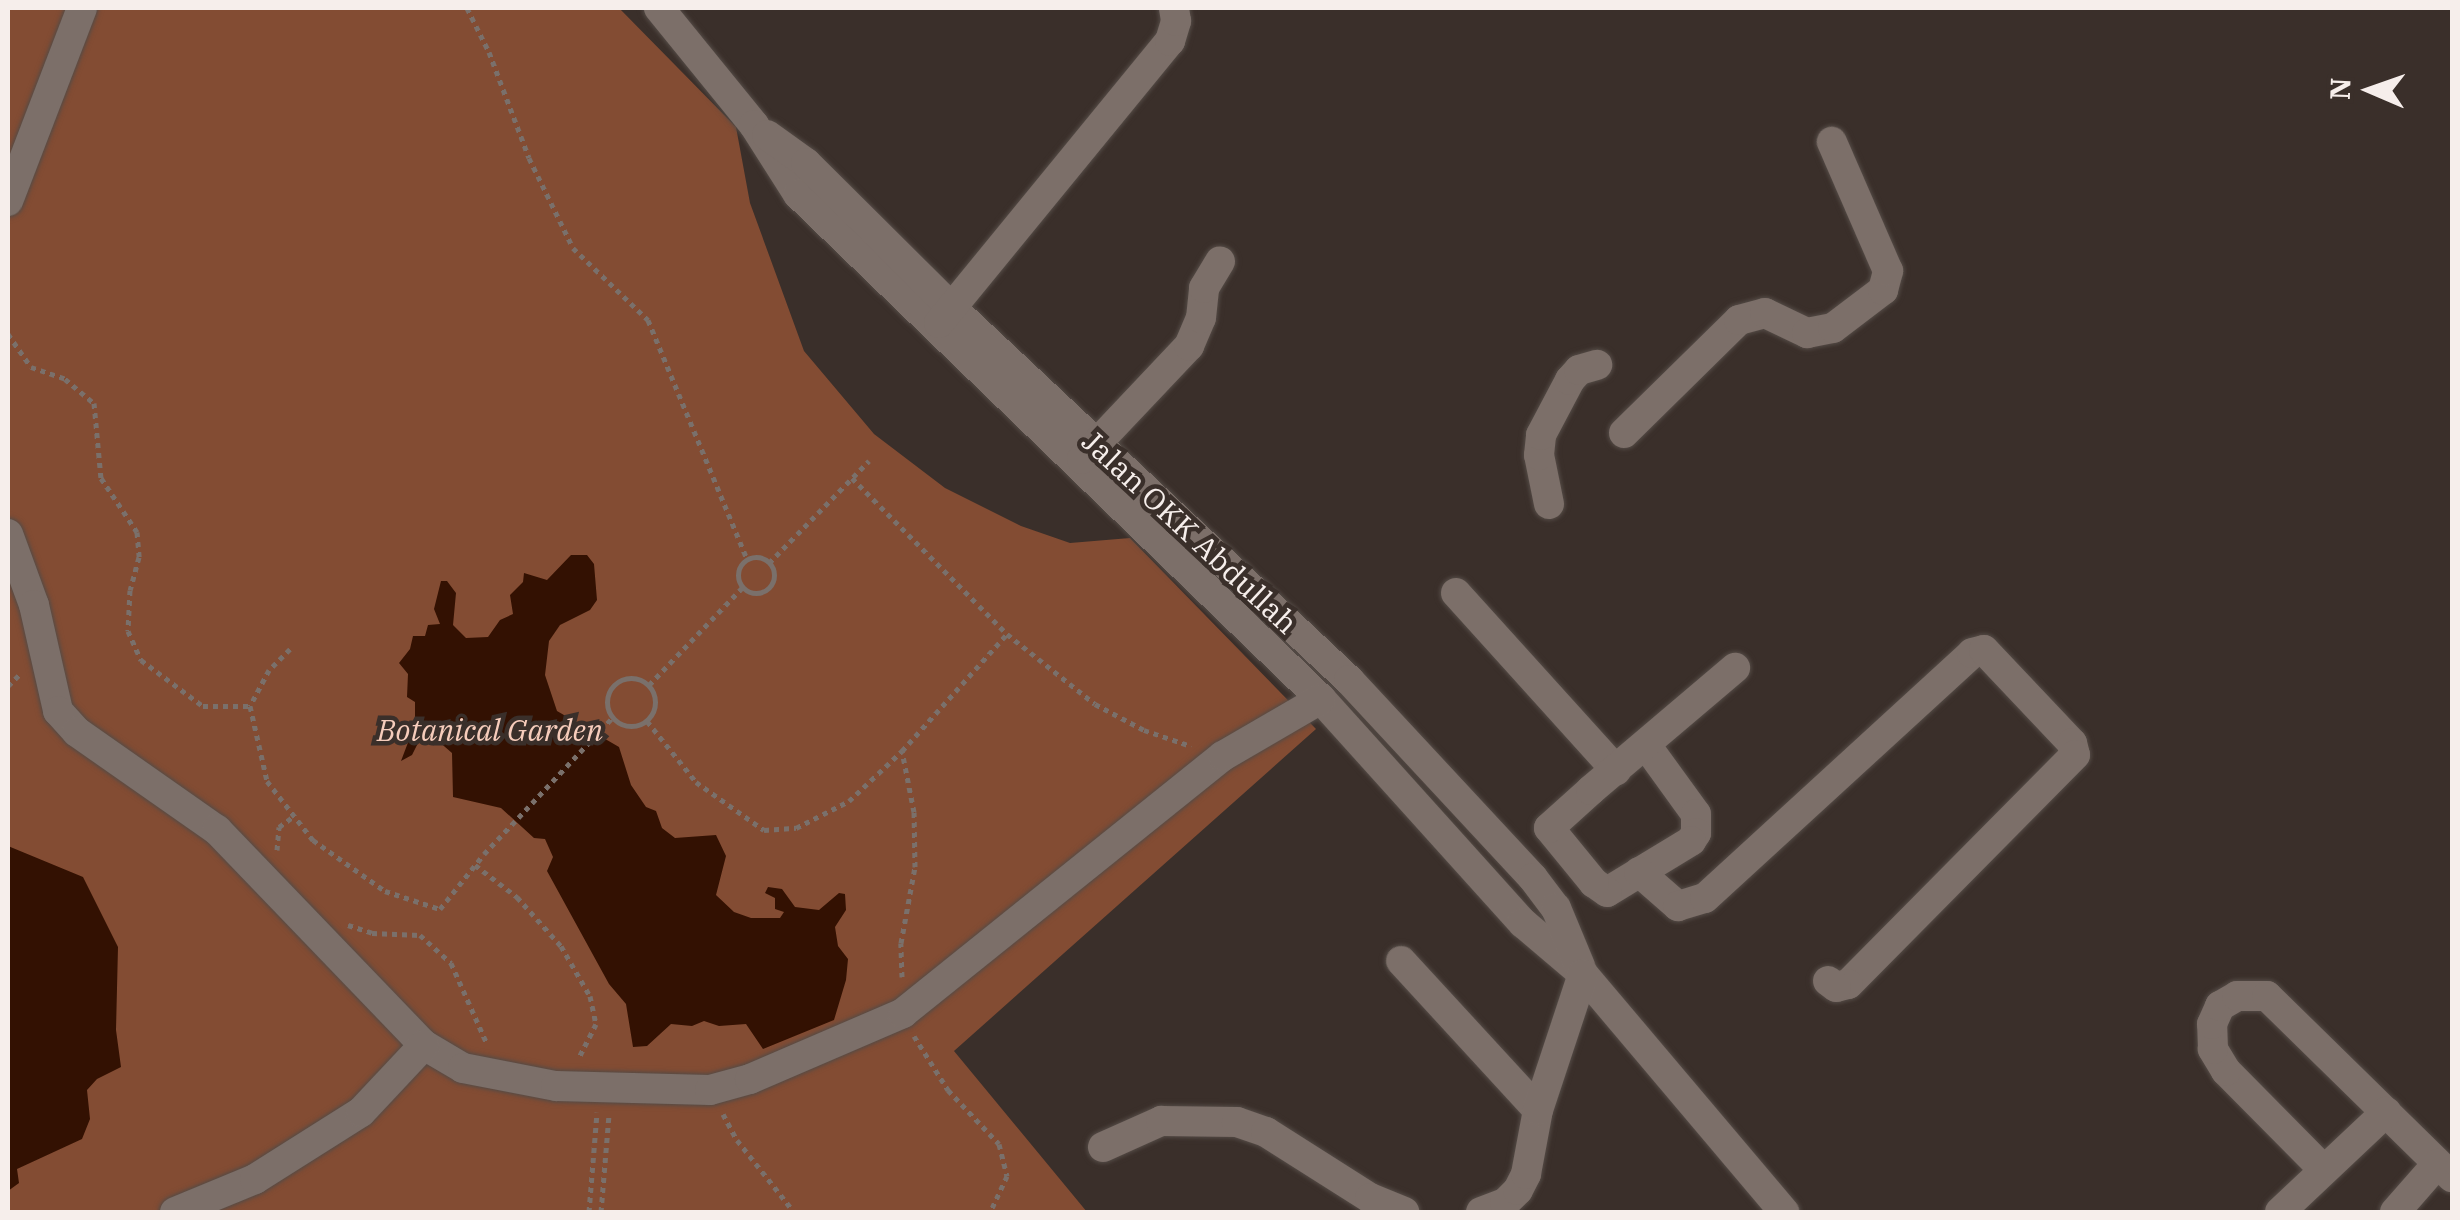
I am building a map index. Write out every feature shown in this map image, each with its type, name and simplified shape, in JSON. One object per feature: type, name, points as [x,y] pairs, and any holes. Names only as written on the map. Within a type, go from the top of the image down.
[{"type":"street","points":[[8,202],[82,8]]},
{"type":"street","name":"Jalan OKK Abdullah","points":[[659,8],[754,125],[806,163],[943,319],[1087,455],[1349,680],[1533,878],[1556,908],[1583,974]]},
{"type":"street","points":[[943,319],[1170,41],[1176,21],[1174,8]]},
{"type":"street","points":[[1624,433],[1739,320],[1765,313],[1808,333],[1833,328],[1882,290],[1888,271],[1832,142]]},
{"type":"street","points":[[1087,455],[1189,346],[1197,331],[1204,288],[1220,262]]},
{"type":"street","points":[[1550,504],[1538,455],[1541,435],[1570,380],[1579,370],[1596,364]]},
{"type":"street","name":"Jalan OKK Abdullah","points":[[1087,455],[1321,699],[1504,901],[1583,974],[1784,1212]]},
{"type":"street","points":[[8,534],[34,605],[58,711],[77,732],[217,830],[424,1045],[463,1068],[560,1086],[710,1090],[750,1080],[903,1013],[1222,756],[1321,699]]},
{"type":"street","points":[[1456,593],[1616,770]]},
{"type":"street","points":[[1639,872],[1678,906],[1705,898],[1972,653],[1984,650],[2072,743],[2075,755],[1848,984],[1836,987],[1828,981]]},
{"type":"street","points":[[1646,744],[1690,803],[1697,825],[1691,841],[1607,892],[1594,883],[1549,828],[1646,744],[1735,668]]},
{"type":"street","points":[[1504,901],[1569,853]]},
{"type":"street","points":[[1556,908],[1594,883]]},
{"type":"street","points":[[1401,961],[1538,1110]]},
{"type":"street","points":[[1481,1212],[1505,1202],[1518,1190],[1531,1154],[1538,1110],[1583,974]]},
{"type":"street","points":[[2323,1169],[2213,1048],[2212,1024],[2220,1006],[2237,996],[2267,996],[2445,1171],[2395,1212]]},
{"type":"street","points":[[175,1212],[256,1179],[361,1112],[424,1045]]},
{"type":"street","points":[[2280,1212],[2386,1112]]},
{"type":"street","points":[[1103,1147],[1161,1121],[1237,1122],[1266,1132],[1370,1198],[1404,1212]]},
{"type":"path","points":[[467,8],[489,52],[529,158],[573,248],[648,320],[748,559]]},
{"type":"path","points":[[8,334],[31,367],[65,379],[94,403],[101,478],[136,532],[139,557],[130,590],[128,631],[140,660],[203,706],[250,706]]},
{"type":"path","points":[[769,563],[870,461]]},
{"type":"path","points":[[852,478],[1007,634],[1095,704],[1144,730],[1222,756]]},
{"type":"path","points":[[763,558],[774,577],[758,593],[743,587],[738,572],[748,559],[763,558]]},
{"type":"path","points":[[649,686],[743,587]]},
{"type":"path","points":[[647,720],[696,782],[764,830],[796,828],[849,800],[902,752],[1007,634]]},
{"type":"path","points":[[290,650],[269,670],[250,706],[267,781],[313,840],[386,891],[440,909],[484,854],[612,718]]},
{"type":"path","points":[[634,678],[649,686],[655,707],[647,720],[633,727],[612,718],[608,694],[618,681],[634,678]]},
{"type":"path","points":[[902,752],[914,830],[914,867],[901,943],[903,1013],[948,1090],[999,1144],[1007,1176],[990,1212]]},
{"type":"path","points":[[282,861],[276,847],[278,828],[294,816]]},
{"type":"path","points":[[475,865],[517,898],[561,946],[590,996],[596,1024],[560,1086]]},
{"type":"path","points":[[340,922],[372,933],[420,935],[451,963],[488,1046],[489,1074]]},
{"type":"path","points":[[588,1212],[605,1090]]},
{"type":"path","points":[[601,1212],[605,1090]]},
{"type":"path","points":[[710,1090],[736,1140],[794,1212]]},
{"type":"green space","name":"Botanical Garden","points":[[8,8],[619,8],[736,127],[750,203],[804,351],[874,434],[945,488],[1021,526],[1070,543],[1130,538],[1316,729],[954,1051],[1087,1212],[8,1212]]},
{"type":"shaded area","points":[[571,555],[587,555],[594,564],[597,600],[590,610],[560,625],[549,641],[545,675],[557,711],[619,747],[631,785],[646,807],[656,811],[662,828],[675,838],[716,835],[726,856],[716,895],[734,912],[751,918],[780,918],[784,912],[775,909],[775,898],[765,893],[768,887],[782,889],[795,907],[819,910],[839,893],[845,894],[846,910],[835,927],[838,946],[848,959],[834,1020],[763,1049],[746,1024],[719,1026],[704,1021],[692,1026],[671,1024],[647,1046],[633,1047],[626,1004],[609,984],[547,871],[553,857],[545,839],[534,838],[501,808],[453,797],[452,753],[437,740],[419,741],[412,755],[401,761],[415,724],[415,702],[407,697],[408,674],[399,663],[410,649],[413,636],[425,636],[428,625],[440,624],[434,609],[441,581],[447,581],[456,593],[453,625],[466,638],[488,637],[500,620],[513,614],[510,595],[523,582],[524,573],[547,580]]},
{"type":"shaded area","points":[[8,846],[83,877],[118,947],[116,1030],[121,1067],[97,1079],[87,1090],[90,1119],[82,1139],[17,1169],[19,1183],[8,1191]]}]
